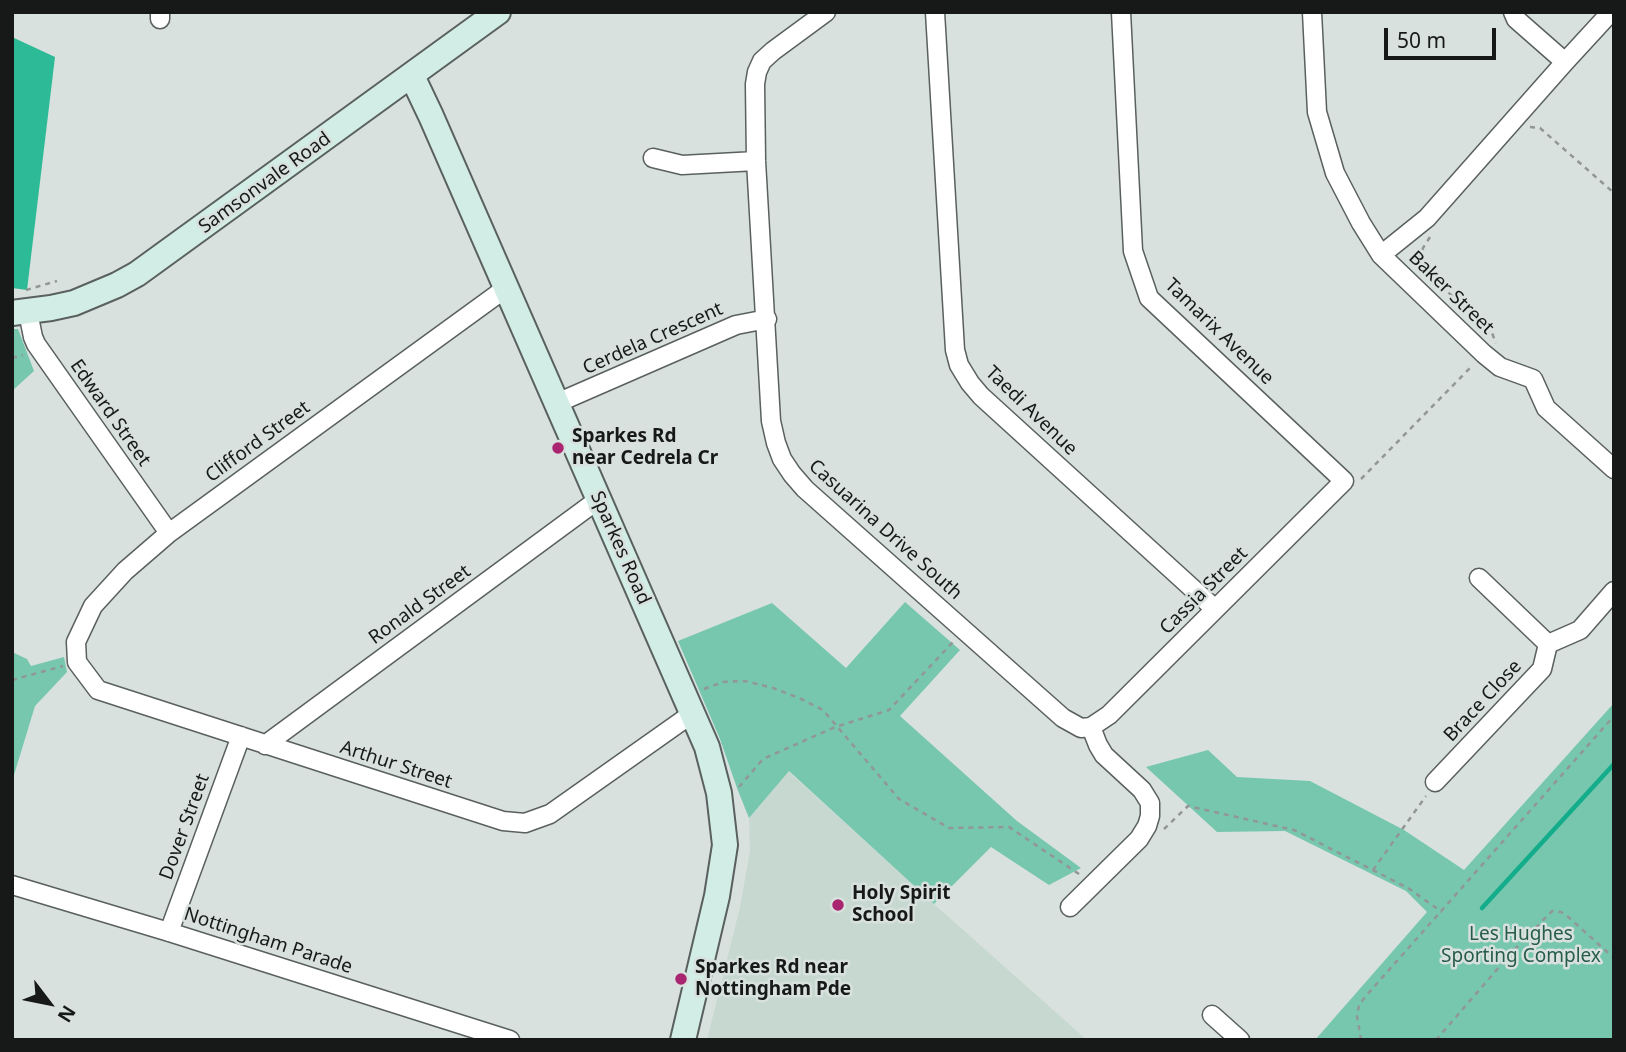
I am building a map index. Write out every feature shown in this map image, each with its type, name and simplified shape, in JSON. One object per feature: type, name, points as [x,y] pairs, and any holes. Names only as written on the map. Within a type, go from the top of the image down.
[{"type":"street","name":"Samsonvale Road","points":[[20,305],[74,303],[137,274],[498,12]]},
{"type":"street","name":"Casuarina Drive South","points":[[826,12],[762,61],[755,84],[756,161],[771,421],[776,443],[782,459],[805,489],[1063,718],[1081,728],[1091,727]]},
{"type":"street","name":"Taedi Avenue","points":[[935,12],[955,349],[959,366],[981,396],[1216,609]]},
{"type":"street","name":"Tamarix Avenue","points":[[1121,12],[1133,251],[1149,298],[1343,481]]},
{"type":"street","points":[[1312,12],[1317,111],[1324,136],[1335,173],[1381,255]]},
{"type":"street","points":[[1513,12],[1516,19],[1565,62]]},
{"type":"street","name":"Baker Street","points":[[1611,12],[1427,218],[1381,255],[1484,354],[1500,367],[1533,379],[1546,408],[1614,469]]},
{"type":"street","name":"Sparkes Road","points":[[412,76],[708,747],[719,793],[725,845],[717,896],[684,1040]]},
{"type":"street","points":[[653,158],[682,165],[756,161]]},
{"type":"street","name":"Clifford Street","points":[[77,662],[76,642],[93,606],[125,571],[170,533],[506,288]]},
{"type":"street","name":"Edward Street","points":[[20,305],[36,344],[170,533]]},
{"type":"street","name":"Cerdela Crescent","points":[[557,403],[736,325],[767,319]]},
{"type":"street","name":"Cassia Street","points":[[1091,727],[1109,715],[1343,481]]},
{"type":"street","name":"Ronald Street","points":[[265,745],[599,499]]},
{"type":"street","points":[[1479,578],[1548,644],[1580,630],[1614,591]]},
{"type":"street","name":"Brace Close","points":[[1435,782],[1542,670],[1548,644]]},
{"type":"street","name":"Arthur Street","points":[[77,662],[98,690],[503,821],[525,823],[550,814],[689,705]]},
{"type":"street","points":[[1070,908],[1139,839],[1150,816],[1150,803],[1142,790],[1104,755],[1091,727]]},
{"type":"street","name":"Dover Street","points":[[170,932],[241,736]]},
{"type":"street","name":"Nottingham Parade","points":[[12,885],[510,1040]]},
{"type":"street","points":[[1212,1015],[1240,1040]]},
{"type":"path","points":[[1517,116],[1528,126],[1540,128],[1614,193]]},
{"type":"path","points":[[1343,481],[1361,479],[1484,354],[1498,347],[1492,333],[1421,267],[1423,248],[1430,237]]},
{"type":"path","points":[[20,305],[57,281]]},
{"type":"path","points":[[12,358],[31,354]]},
{"type":"path","points":[[719,793],[737,789],[763,759],[835,727],[889,710],[964,630]]},
{"type":"path","points":[[12,680],[77,662]]},
{"type":"path","points":[[689,705],[723,682],[745,681],[773,688],[811,704],[823,710],[899,799],[949,828],[1009,827],[1094,883]]},
{"type":"path","points":[[1361,1040],[1357,1016],[1359,1005],[1614,716]]},
{"type":"path","points":[[1373,870],[1420,808],[1435,782]]},
{"type":"path","points":[[1160,834],[1188,806],[1293,830],[1408,888],[1442,912]]},
{"type":"path","points":[[1436,1040],[1513,951],[1552,911],[1566,915],[1614,958]]},
{"type":"shaded area","name":"Holy Spirit School","points":[[788,771],[1087,1040],[707,1040],[740,907],[750,851],[749,818]]},
{"type":"green space","points":[[12,37],[55,57],[27,290],[12,288]]},
{"type":"green space","points":[[12,329],[18,329],[34,371],[12,391]]},
{"type":"green space","points":[[905,602],[960,650],[900,716],[1017,821],[1081,868],[1049,885],[991,847],[934,904],[789,771],[749,818],[720,739],[678,641],[772,603],[846,668]]},
{"type":"green space","points":[[12,652],[27,659],[31,666],[64,657],[67,672],[35,706],[14,775],[12,775]]},
{"type":"green space","name":"Les Hughes Sporting Complex","points":[[1614,703],[1614,1040],[1315,1040],[1427,912],[1406,891],[1285,831],[1217,832],[1146,767],[1208,750],[1237,777],[1310,781],[1404,830],[1464,870]]},
{"type":"waterway","points":[[1482,908],[1614,764]]},
{"type":"place","name":"Sparkes Rd near Cedrela Cr","points":[[558,448]]},
{"type":"place","name":"Holy Spirit School","points":[[838,905]]},
{"type":"place","name":"Sparkes Rd near Nottingham Pde","points":[[681,979]]}]
